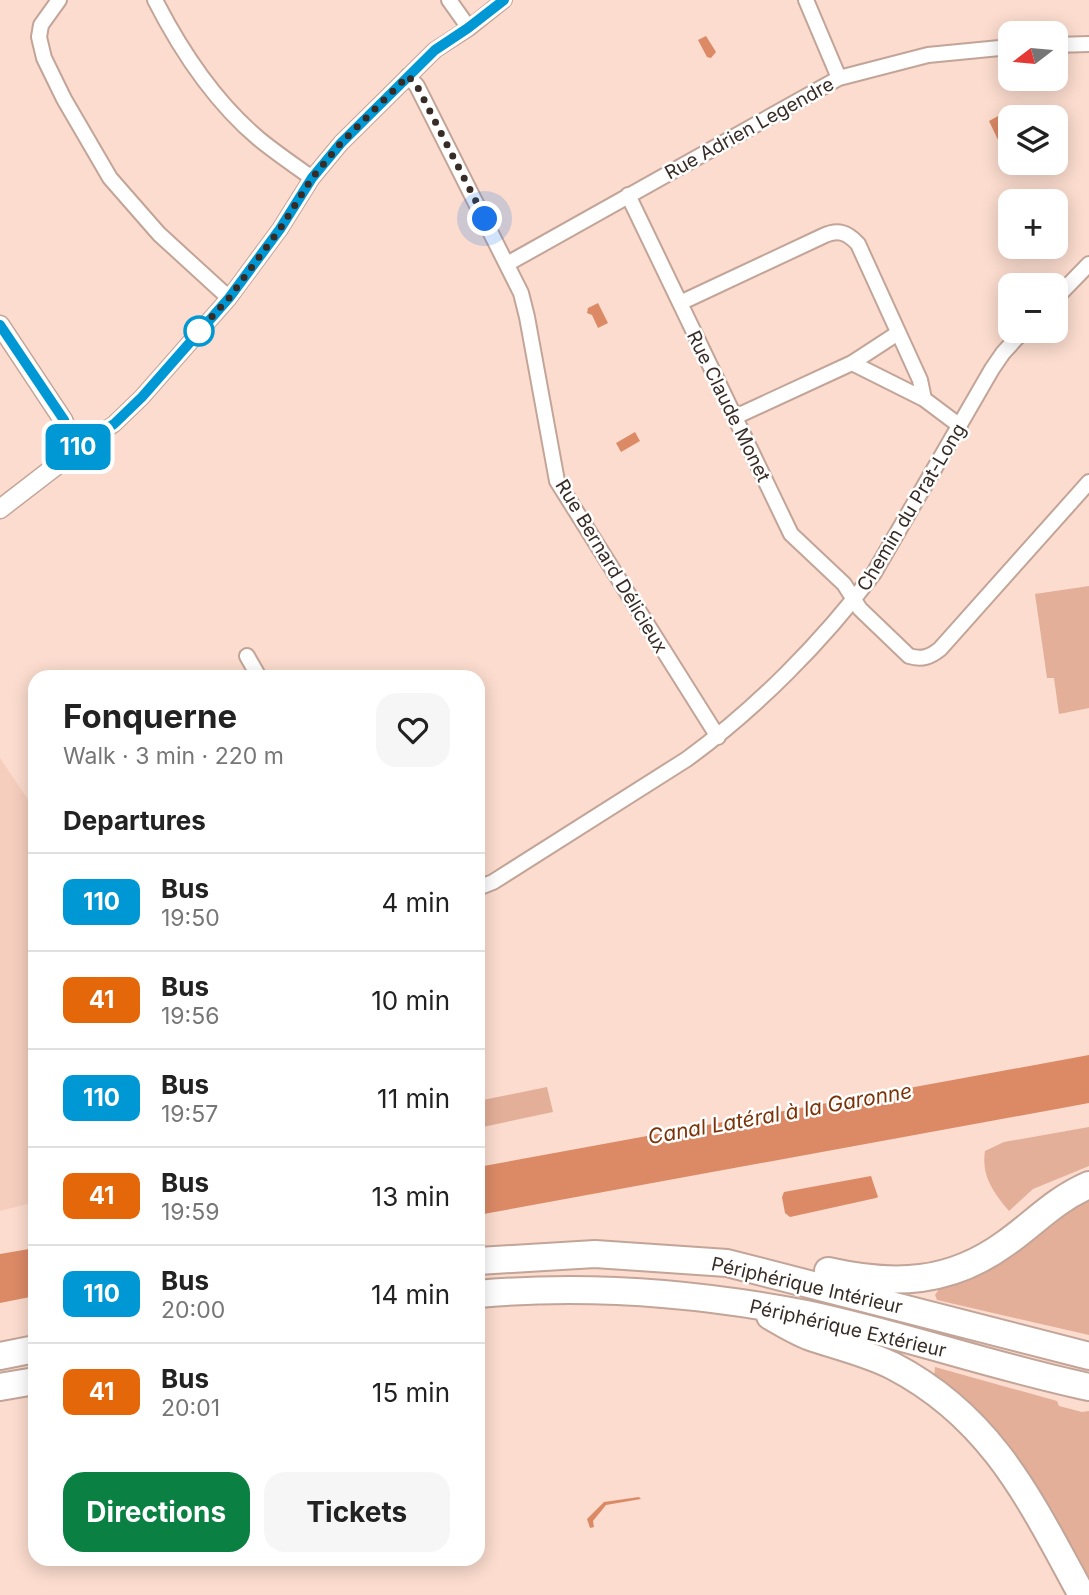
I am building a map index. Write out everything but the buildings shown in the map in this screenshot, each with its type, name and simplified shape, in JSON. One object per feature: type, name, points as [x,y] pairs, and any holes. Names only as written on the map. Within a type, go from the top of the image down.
[{"type":"highway","points":[[727,1263],[790,1263],[880,1280],[930,1277],[959,1269],[983,1258],[1008,1242],[1056,1202],[1089,1185]]},
{"type":"highway","name":"Périphérique Intérieur","points":[[485,1261],[595,1254],[727,1263],[1089,1356]]},
{"type":"highway","name":"Périphérique Extérieur","points":[[485,1293],[589,1290],[687,1295],[806,1315],[1089,1387]]},
{"type":"highway","points":[[750,1305],[806,1335],[865,1353],[893,1366],[943,1399],[975,1429],[1018,1479],[1082,1595]]},
{"type":"highway","points":[[0,1356],[28,1350]]},
{"type":"highway","points":[[0,1387],[28,1382]]},
{"type":"street","points":[[59,0],[41,25],[39,37],[44,58],[64,99],[110,178],[159,234],[229,298]]},
{"type":"street","points":[[155,0],[194,65],[221,100],[258,138],[312,178]]},
{"type":"street","points":[[449,0],[468,28]]},
{"type":"street","points":[[0,509],[61,462],[73,441],[101,432],[123,415],[229,298],[280,229],[312,178],[341,143],[435,50],[504,0]]},
{"type":"street","points":[[806,0],[839,78]]},
{"type":"street","points":[[1068,45],[1089,44]]},
{"type":"street","name":"Rue Adrien Legendre","points":[[508,264],[839,78],[928,55],[998,48]]},
{"type":"street","name":"Rue Bernard Délicieux","points":[[408,76],[417,86],[521,293],[557,481],[718,737]]},
{"type":"street","name":"Rue Claude Monet","points":[[628,195],[791,534],[844,584],[860,609],[909,656],[918,659],[930,657],[940,649],[1089,482]]},
{"type":"street","points":[[680,303],[835,231],[848,234],[858,244],[920,380],[924,399]]},
{"type":"street","points":[[1068,286],[1089,264]]},
{"type":"street","points":[[0,325],[64,420],[73,441]]},
{"type":"street","points":[[735,417],[852,363],[898,333]]},
{"type":"street","name":"Chemin du Prat-Long","points":[[485,885],[620,803],[718,737],[791,668],[874,573],[1003,353],[1012,343]]},
{"type":"street","points":[[852,363],[924,399],[960,426]]},
{"type":"street","points":[[247,656],[255,670]]},
{"type":"shaded area","points":[[1089,586],[1089,708],[1059,714],[1054,678],[1047,678],[1035,594]]},
{"type":"shaded area","points":[[0,758],[28,800],[28,1204],[0,1211]]},
{"type":"shaded area","points":[[547,1087],[553,1112],[485,1127],[485,1100]]},
{"type":"shaded area","points":[[1089,1127],[1089,1166],[1033,1189],[1009,1211],[987,1176],[985,1151],[1004,1142]]},
{"type":"shaded area","points":[[1089,1197],[1089,1335],[937,1300],[935,1295],[944,1282]]},
{"type":"shaded area","points":[[935,1367],[1057,1401],[1059,1406],[1082,1412],[1089,1411],[1089,1583],[934,1378]]},
{"type":"water","points":[[706,36],[716,52],[711,58],[707,57],[698,40]]},
{"type":"water","points":[[998,116],[998,140],[989,121]]},
{"type":"water","points":[[598,303],[608,323],[598,328],[592,315],[587,313],[588,308]]},
{"type":"water","points":[[635,432],[640,441],[621,452],[616,443]]},
{"type":"water","name":"Canal Latéral à la Garonne","points":[[1089,1055],[1089,1103],[485,1214],[485,1166]]},
{"type":"water","points":[[871,1176],[878,1197],[876,1198],[790,1217],[785,1213],[782,1197],[784,1192]]},
{"type":"water","points":[[28,1249],[28,1297],[0,1303],[0,1254]]},
{"type":"water","points":[[639,1497],[641,1499],[606,1505],[593,1521],[594,1527],[590,1528],[587,1519],[604,1502]]},
{"type":"bus line","name":"110","points":[[0,325],[64,420],[69,434],[65,443],[72,449],[77,448],[81,441],[114,424],[142,397],[229,298],[280,229],[312,178],[341,143],[435,50],[504,0]]},
{"type":"route","points":[[199,331],[197,333],[229,298],[280,229],[312,178],[341,143],[408,76],[417,86],[485,219]]}]
